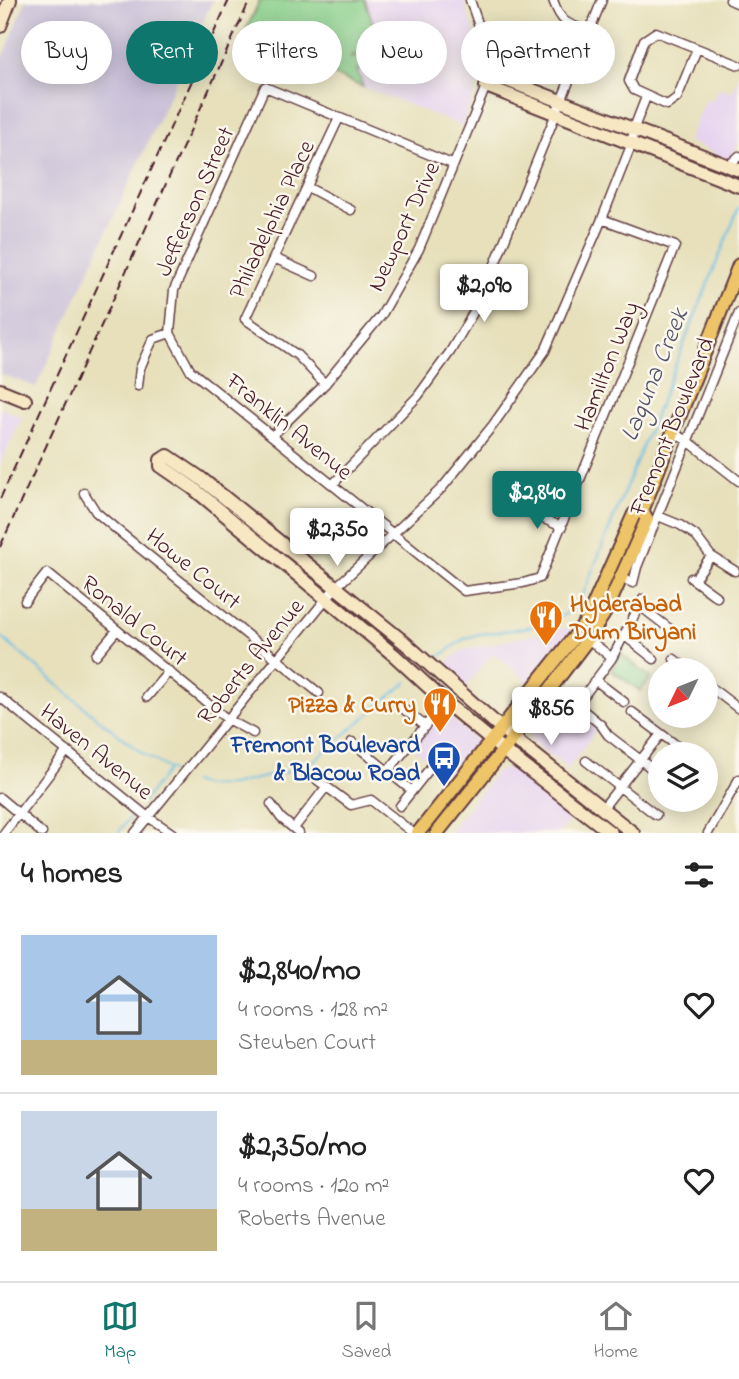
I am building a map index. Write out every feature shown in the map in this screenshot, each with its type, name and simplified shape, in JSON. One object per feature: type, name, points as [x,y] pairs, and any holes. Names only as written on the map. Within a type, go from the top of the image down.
[{"type":"main road","name":"Fremont Boulevard","points":[[416,833],[586,622],[634,514],[642,510],[739,265]]},
{"type":"main road","name":"Fremont Boulevard","points":[[437,833],[513,738],[607,610],[647,519],[642,510]]},
{"type":"street","points":[[0,26],[10,0]]},
{"type":"street","points":[[470,0],[477,21]]},
{"type":"street","points":[[553,0],[563,21]]},
{"type":"street","points":[[593,21],[602,0]]},
{"type":"street","points":[[730,0],[739,4]]},
{"type":"street","points":[[697,49],[677,98],[667,105],[634,90],[629,82],[644,40],[656,32],[739,65]]},
{"type":"street","points":[[511,84],[632,143],[739,186]]},
{"type":"street","points":[[333,484],[418,396],[450,352],[480,301],[568,84]]},
{"type":"street","points":[[486,86],[634,128],[733,168],[739,156]]},
{"type":"street","name":"Newport Drive","points":[[273,435],[325,384],[373,327],[399,286],[419,249],[486,86]]},
{"type":"street","name":"Jefferson Street","points":[[170,333],[174,290],[265,87],[339,118]]},
{"type":"street","name":"Roberts Avenue","points":[[135,833],[331,593],[450,477],[494,425],[545,351],[602,219],[632,143],[634,128],[646,97]]},
{"type":"street","points":[[339,118],[453,164]]},
{"type":"street","name":"Philadelphia Place","points":[[325,384],[297,355],[245,319],[339,118]]},
{"type":"street","points":[[307,187],[351,210]]},
{"type":"street","name":"Hamilton Way","points":[[464,591],[540,578],[675,246],[602,219]]},
{"type":"street","points":[[274,258],[314,276]]},
{"type":"street","name":"Fremont Boulevard","points":[[622,578],[633,583],[634,581],[637,567],[739,313]]},
{"type":"street","points":[[138,386],[140,368],[153,339],[170,333]]},
{"type":"street","name":"Franklin Avenue","points":[[170,333],[191,370],[464,591]]},
{"type":"street","points":[[0,390],[24,400]]},
{"type":"street","points":[[674,433],[739,481]]},
{"type":"street","points":[[611,833],[445,702],[331,593],[199,477],[168,456],[162,460],[161,466],[331,593],[405,643],[502,729],[633,833]]},
{"type":"street","name":"Howe Court","points":[[84,493],[96,512],[319,693]]},
{"type":"street","points":[[524,510],[562,527]]},
{"type":"street","points":[[658,516],[695,535],[711,556],[735,572]]},
{"type":"street","points":[[711,556],[693,579],[717,597]]},
{"type":"street","name":"Ronald Court","points":[[25,601],[47,573],[226,719],[253,733]]},
{"type":"street","points":[[648,767],[607,735],[601,725],[577,705],[612,658],[642,603],[675,633]]},
{"type":"street","points":[[96,655],[117,630]]},
{"type":"street","points":[[625,636],[653,658]]},
{"type":"street","points":[[588,639],[612,658]]},
{"type":"street","points":[[147,697],[169,671]]},
{"type":"street","points":[[595,680],[624,702]]},
{"type":"street","points":[[718,693],[739,709]]},
{"type":"street","name":"Haven Avenue","points":[[0,697],[148,817],[172,833]]},
{"type":"street","points":[[388,771],[445,702]]},
{"type":"street","points":[[397,704],[424,725]]},
{"type":"street","points":[[632,712],[672,742]]},
{"type":"street","points":[[602,809],[661,734]]},
{"type":"street","points":[[352,742],[412,791]]},
{"type":"street","points":[[4,833],[67,751]]},
{"type":"street","points":[[586,761],[656,815]]},
{"type":"street","points":[[400,806],[431,767]]},
{"type":"street","points":[[312,776],[351,805],[371,800],[416,833]]},
{"type":"street","points":[[711,832],[739,779]]},
{"type":"street","points":[[271,804],[281,818],[297,830],[326,787]]},
{"type":"street","points":[[0,798],[42,833]]},
{"type":"shaded area","points":[[26,0],[213,0],[203,21],[126,21],[126,84],[175,84],[36,387],[0,374],[0,66]]},
{"type":"shaded area","points":[[365,0],[463,0],[470,21],[461,21],[461,84],[478,84],[462,126],[363,87],[362,84],[447,84],[447,21],[372,21]]},
{"type":"shaded area","points":[[356,54],[356,70],[350,56]]},
{"type":"shaded area","points":[[738,76],[739,141],[733,156],[727,159],[688,141],[705,99],[712,102],[718,88],[731,93]]},
{"type":"shaded area","points":[[0,408],[22,417],[0,465]]},
{"type":"shaded area","points":[[568,627],[571,630],[529,682],[493,653],[464,689],[440,667],[463,650]]},
{"type":"shaded area","points":[[558,697],[597,729],[568,769],[534,743],[530,734]]},
{"type":"shaded area","points":[[443,712],[478,742],[450,779],[413,748]]},
{"type":"shaded area","points":[[511,768],[573,816],[560,833],[448,833],[497,771]]},
{"type":"green space","points":[[260,0],[365,0],[372,21],[356,21],[356,54],[351,56],[356,56],[356,84],[362,84],[363,87],[342,78],[342,21],[250,21]]},
{"type":"green space","points":[[621,654],[648,676],[648,682],[640,691],[611,670]]},
{"type":"waterway","name":"Laguna Creek","points":[[436,659],[464,639],[544,623],[556,619],[579,604],[739,207]]},
{"type":"waterway","points":[[0,636],[97,718],[142,753],[172,771]]},
{"type":"waterway","name":"Laguna Creek","points":[[192,782],[205,786],[231,785],[306,767],[407,682]]},
{"type":"waterway","name":"Laguna Creek","points":[[143,802],[168,770]]},
{"type":"waterway","name":"Laguna Creek","points":[[118,833],[131,816]]},
{"type":"railway","points":[[0,499],[229,0]]},
{"type":"railway","points":[[0,547],[250,0]]},
{"type":"place","name":"Hyderabad Dum Biryani","points":[[546,647]]},
{"type":"place","name":"Pizza & Curry","points":[[440,734]]},
{"type":"place","name":"Fremont Boulevard & Blacow Road","points":[[444,788]]}]
